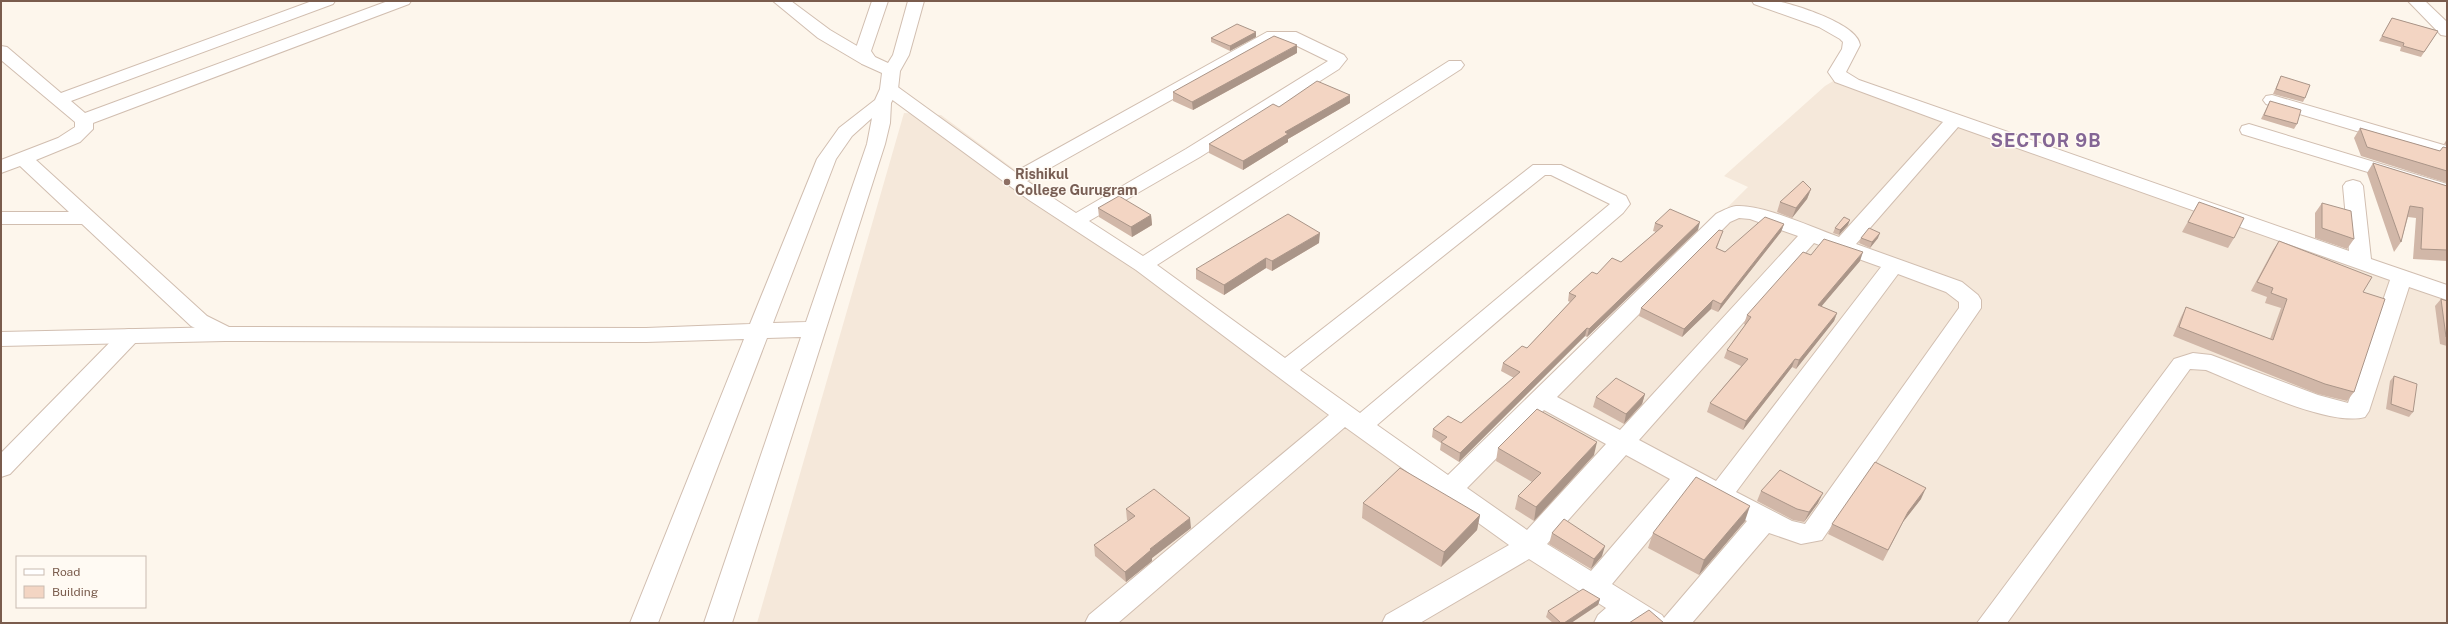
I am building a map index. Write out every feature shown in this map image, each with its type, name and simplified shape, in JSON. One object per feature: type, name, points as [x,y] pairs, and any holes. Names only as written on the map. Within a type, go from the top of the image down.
[{"type":"street","points":[[58,100],[327,1]]},
{"type":"street","points":[[83,120],[403,1]]},
{"type":"street","points":[[781,1],[824,34],[868,60]]},
{"type":"street","points":[[880,1],[863,51],[887,88],[1074,222],[1143,266],[1353,420],[1529,546],[1594,587],[1617,615],[1652,623]]},
{"type":"street","points":[[718,623],[876,144],[887,88],[901,55],[916,1]]},
{"type":"street","points":[[1760,1],[1818,22],[1846,35],[1851,42],[1851,49],[1838,67],[1837,72],[1841,78],[1955,120],[2447,293]]},
{"type":"street","points":[[2416,1],[2447,31]]},
{"type":"street","points":[[1014,180],[1273,36],[1290,36],[1338,59],[1333,65],[1193,152],[1074,222]]},
{"type":"street","points":[[1,51],[83,120],[85,127],[74,136],[1,167]]},
{"type":"street","points":[[1143,266],[1455,65]]},
{"type":"street","points":[[644,623],[829,154],[847,128],[887,88]]},
{"type":"street","points":[[2272,100],[2447,152]]},
{"type":"street","points":[[1842,244],[1955,120]]},
{"type":"street","points":[[2249,130],[2447,190]]},
{"type":"street","points":[[23,158],[199,321],[225,334]]},
{"type":"street","points":[[1099,623],[1616,209],[1620,204],[1619,200],[1554,169],[1540,169],[1285,370]]},
{"type":"street","points":[[2353,186],[2361,262]]},
{"type":"street","points":[[1450,488],[1728,214],[1736,212],[1753,213],[1812,233],[1954,286],[1970,300],[1970,308],[1813,533],[1802,535],[1794,533],[1765,519],[1542,399]]},
{"type":"street","points":[[1,218],[88,218]]},
{"type":"street","points":[[1396,623],[1529,546],[1624,443],[1812,233]]},
{"type":"street","points":[[1720,495],[1894,264]]},
{"type":"street","points":[[1991,623],[2182,364],[2189,361],[2199,360],[2211,363],[2330,408],[2352,413],[2356,411],[2402,277]]},
{"type":"street","points":[[1,339],[225,334],[646,335],[814,329]]},
{"type":"street","points":[[1,468],[129,336]]},
{"type":"street","points":[[1594,587],[1686,477]]},
{"type":"street","points":[[1675,623],[1765,519]]},
{"type":"shaded area","points":[[1843,75],[2447,289],[2447,623],[757,623],[904,113],[941,115],[1072,212],[1200,298],[1344,401],[1450,481],[1748,187],[1724,176],[1825,86]]},
{"type":"building","points":[[2392,18],[2438,31],[2424,52],[2403,46],[2404,43],[2382,36]]},
{"type":"building","points":[[1237,24],[1256,32],[1230,46],[1211,38]]},
{"type":"building","points":[[1274,36],[1297,45],[1192,102],[1173,92]]},
{"type":"building","points":[[2281,76],[2310,85],[2305,98],[2276,89]]},
{"type":"building","points":[[1317,81],[1350,95],[1285,132],[1288,134],[1243,161],[1209,144],[1273,104],[1279,107]]},
{"type":"building","points":[[2270,101],[2301,110],[2297,124],[2264,115]]},
{"type":"building","points":[[2360,128],[2440,151],[2443,147],[2447,148],[2447,171],[2367,147]]},
{"type":"building","points":[[2373,163],[2447,186],[2447,250],[2421,249],[2423,208],[2410,206],[2401,242]]},
{"type":"building","points":[[1803,181],[1811,189],[1796,208],[1780,202]]},
{"type":"building","points":[[1119,196],[1151,215],[1131,227],[1098,208]]},
{"type":"building","points":[[2199,202],[2244,218],[2234,238],[2188,222]]},
{"type":"building","points":[[2322,203],[2351,211],[2354,239],[2322,228]]},
{"type":"building","points":[[1670,209],[1700,222],[1589,329],[1587,328],[1460,453],[1441,442],[1447,437],[1433,429],[1448,416],[1461,423],[1520,372],[1503,363],[1522,346],[1527,348],[1576,296],[1569,293],[1592,272],[1597,274],[1612,258],[1621,262],[1663,226],[1655,223]]},
{"type":"building","points":[[1288,214],[1320,233],[1272,261],[1266,258],[1224,285],[1196,269]]},
{"type":"building","points":[[1765,217],[1784,224],[1721,304],[1713,300],[1684,329],[1641,308],[1719,230],[1723,231],[1716,248],[1725,252]]},
{"type":"building","points":[[1844,217],[1850,220],[1840,230],[1835,228]]},
{"type":"building","points":[[1869,228],[1880,233],[1872,242],[1861,238]]},
{"type":"building","points":[[1824,239],[1863,252],[1818,305],[1837,313],[1799,360],[1795,359],[1746,421],[1710,403],[1748,359],[1727,350],[1751,317],[1747,315],[1803,252],[1811,255]]},
{"type":"building","points":[[2279,241],[2372,277],[2363,292],[2385,299],[2354,392],[2325,384],[2179,327],[2186,307],[2273,340],[2287,299],[2271,293],[2273,288],[2257,282]]},
{"type":"building","points":[[2441,299],[2447,301],[2447,337],[2446,337]]},
{"type":"building","points":[[2394,376],[2417,384],[2413,412],[2391,404]]},
{"type":"building","points":[[1616,378],[1645,394],[1626,414],[1596,397]]},
{"type":"building","points":[[1537,409],[1597,442],[1536,507],[1518,496],[1541,473],[1498,448]]},
{"type":"building","points":[[1875,462],[1926,488],[1908,512],[1888,550],[1832,524]]},
{"type":"building","points":[[1400,468],[1480,515],[1444,552],[1363,503]]},
{"type":"building","points":[[1780,470],[1823,493],[1809,512],[1797,509],[1761,491]]},
{"type":"building","points":[[1696,477],[1750,506],[1704,560],[1653,533]]},
{"type":"building","points":[[1154,489],[1190,518],[1150,549],[1151,550],[1125,572],[1094,545],[1135,516],[1126,509]]},
{"type":"building","points":[[1564,519],[1605,546],[1594,559],[1552,533]]},
{"type":"building","points":[[1583,589],[1600,599],[1564,623],[1561,623],[1548,611]]},
{"type":"building","points":[[1649,610],[1664,623],[1629,623]]},
{"type":"place","name":"Rishikul College Gurugram","points":[[1007,182]]},
{"type":"district","name":"SECTOR 9B","points":[[2046,141]]}]
